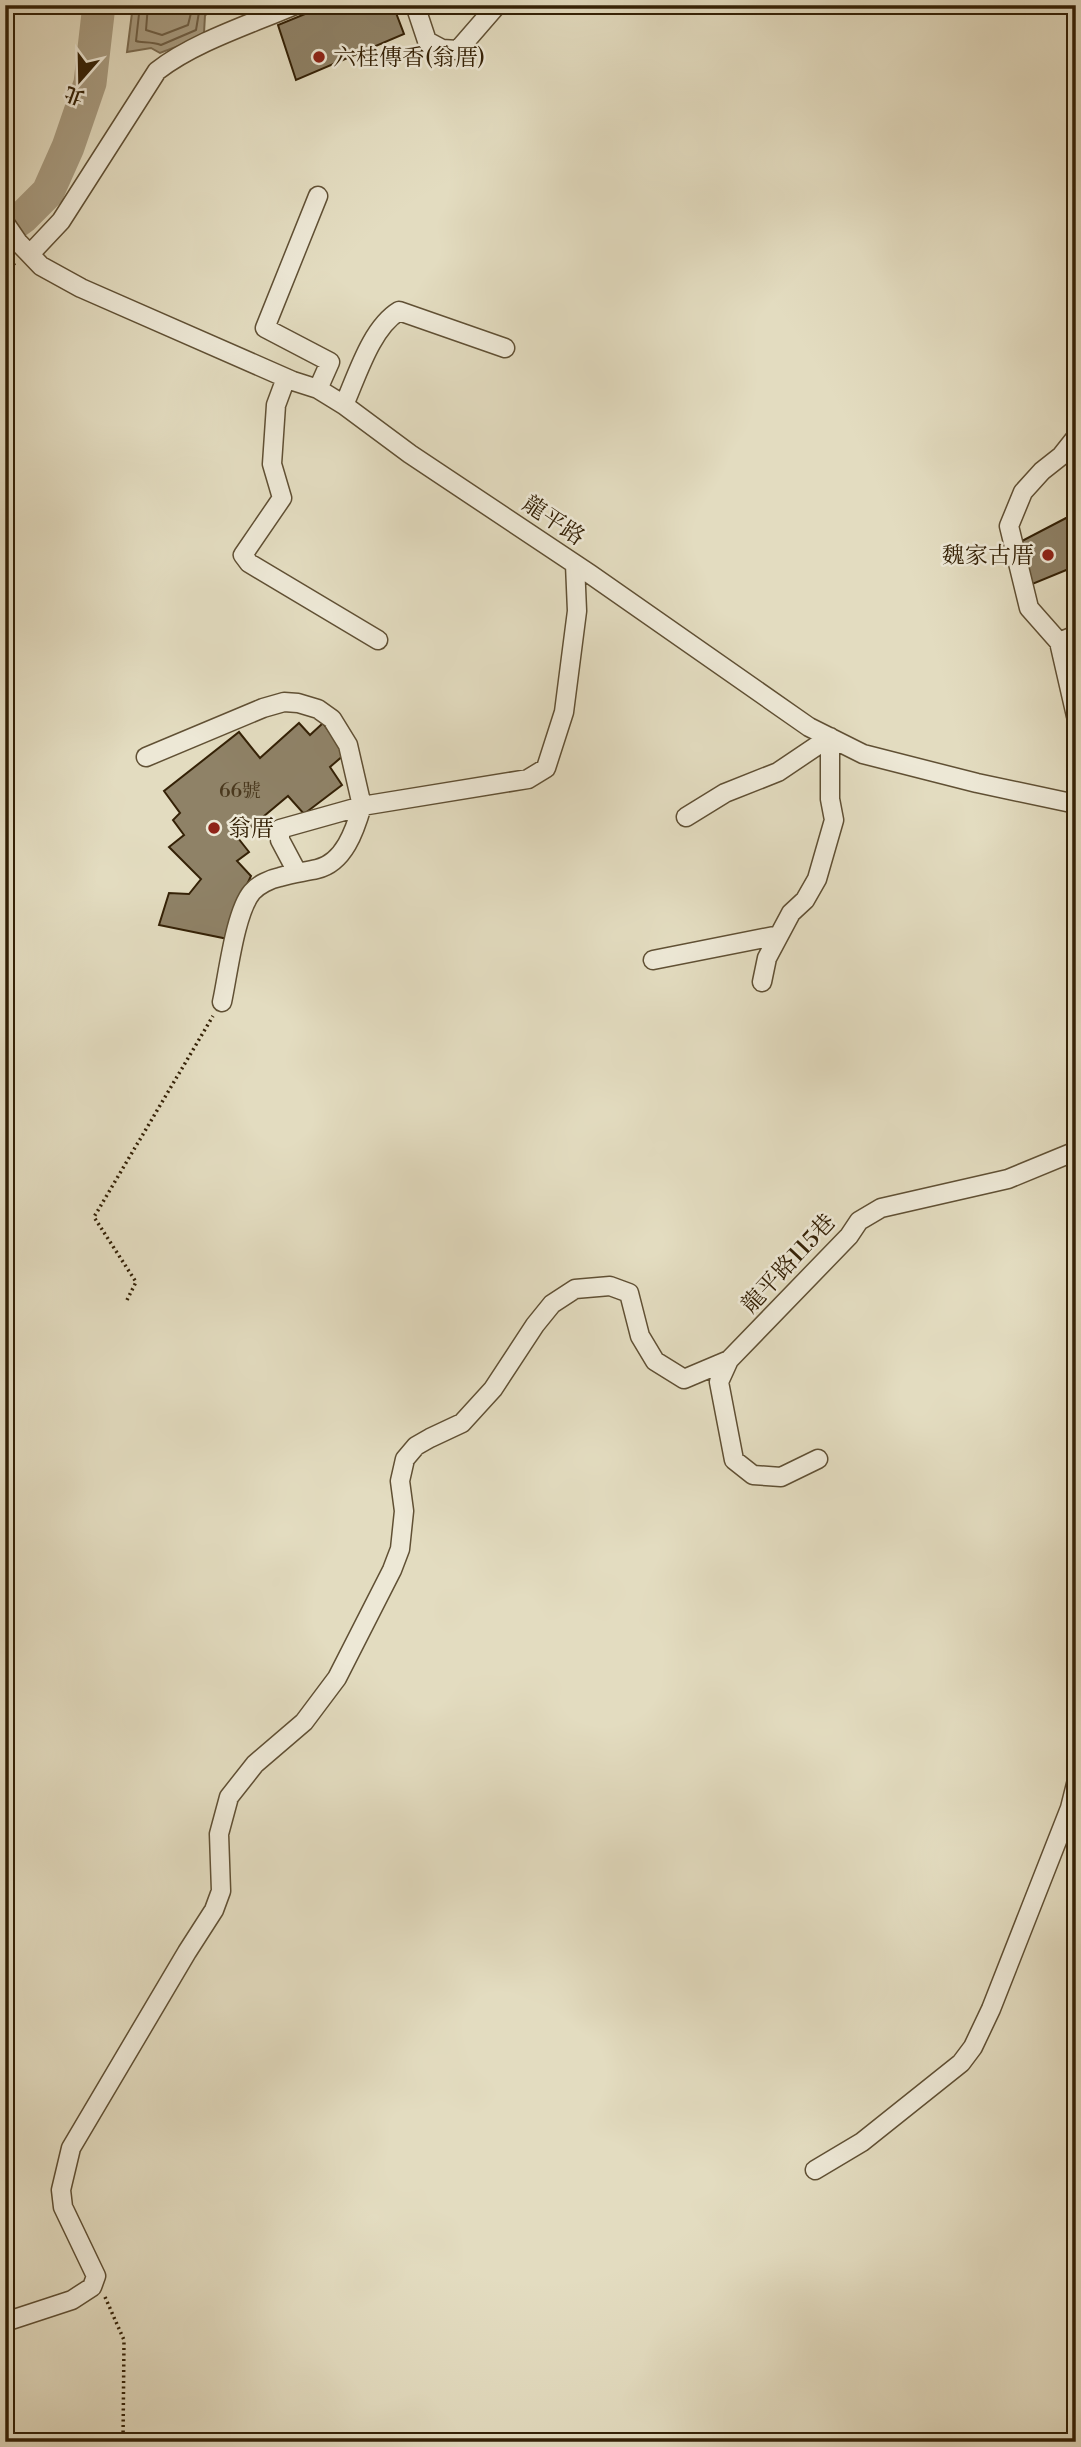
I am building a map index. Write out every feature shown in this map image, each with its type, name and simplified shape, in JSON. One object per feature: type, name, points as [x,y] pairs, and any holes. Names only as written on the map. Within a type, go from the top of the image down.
[{"type":"street","points":[[24,248],[61,221],[156,71],[190,50],[295,5]]},
{"type":"street","points":[[415,5],[427,41],[442,49],[458,50],[497,5]]},
{"type":"street","points":[[318,197],[265,328],[330,362],[318,389]]},
{"type":"street","name":"龍平路","points":[[5,223],[41,266],[81,288],[285,378],[318,389],[344,405],[410,454],[575,564],[809,727],[863,754],[977,783],[1076,804]]},
{"type":"street","points":[[344,405],[377,332],[399,311],[505,348]]},
{"type":"street","points":[[285,378],[276,405],[272,464],[282,498],[243,555],[249,563],[378,640]]},
{"type":"street","points":[[1076,437],[1062,456],[1042,471],[1023,492],[1009,526],[1029,608],[1067,638],[1076,716]]},
{"type":"street","points":[[297,872],[280,841],[280,829],[362,806],[528,779],[546,768],[564,712],[577,611],[575,564]]},
{"type":"street","points":[[146,757],[263,708],[284,702],[318,709],[332,719],[348,745],[362,806],[356,829],[339,856],[320,869],[271,879],[253,891],[243,906],[222,1002]]},
{"type":"street","points":[[685,817],[725,793],[778,772],[830,737]]},
{"type":"street","points":[[762,982],[767,958],[779,935],[791,913],[805,900],[817,879],[834,820],[830,799],[830,737]]},
{"type":"street","points":[[653,960],[779,935]]},
{"type":"street","name":"龍平路115巷","points":[[729,1360],[849,1236],[859,1221],[881,1208],[1008,1179],[1076,1151]]},
{"type":"street","points":[[5,2322],[72,2300],[92,2287],[96,2276],[63,2207],[61,2189],[71,2148],[214,1910],[221,1891],[219,1834],[229,1797],[255,1764],[304,1722],[337,1678],[392,1570],[400,1549],[404,1511],[400,1481],[405,1458],[416,1446],[462,1423],[493,1389],[552,1304],[575,1289],[610,1286],[629,1293],[640,1336],[655,1361],[684,1379],[729,1360]]},
{"type":"street","points":[[729,1360],[719,1382],[734,1460],[752,1475],[781,1477],[818,1458]]},
{"type":"street","points":[[815,2170],[862,2142],[961,2063],[973,2047],[991,2009],[1070,1808],[1076,1784]]},
{"type":"path","points":[[127,1300],[136,1282],[94,1217],[222,1002]]},
{"type":"path","points":[[96,2276],[124,2340],[123,2442]]},
{"type":"water","points":[[133,5],[224,5],[205,15],[204,33],[197,39],[160,53],[151,48],[127,52]]},
{"type":"building","name":"六桂傳香(翁厝)","points":[[327,5],[393,5],[404,34],[296,80],[278,25]]},
{"type":"building","name":"魏家古厝","points":[[1068,517],[1076,536],[1076,566],[1030,585],[1018,543]]},
{"type":"building","name":"翁厝","points":[[299,723],[310,735],[323,723],[345,754],[330,767],[342,785],[304,814],[288,796],[238,838],[249,852],[237,861],[251,876],[237,906],[228,939],[159,925],[169,893],[189,894],[201,879],[169,847],[184,835],[173,820],[180,813],[164,791],[239,732],[260,758]]},
{"type":"waterway","points":[[5,230],[23,217],[48,192],[68,147],[90,83],[99,5]]},
{"type":"place","name":"六桂傳香(翁厝)","points":[[319,57]]},
{"type":"place","name":"魏家古厝","points":[[1048,555]]},
{"type":"place","name":"翁厝","points":[[214,828]]}]
